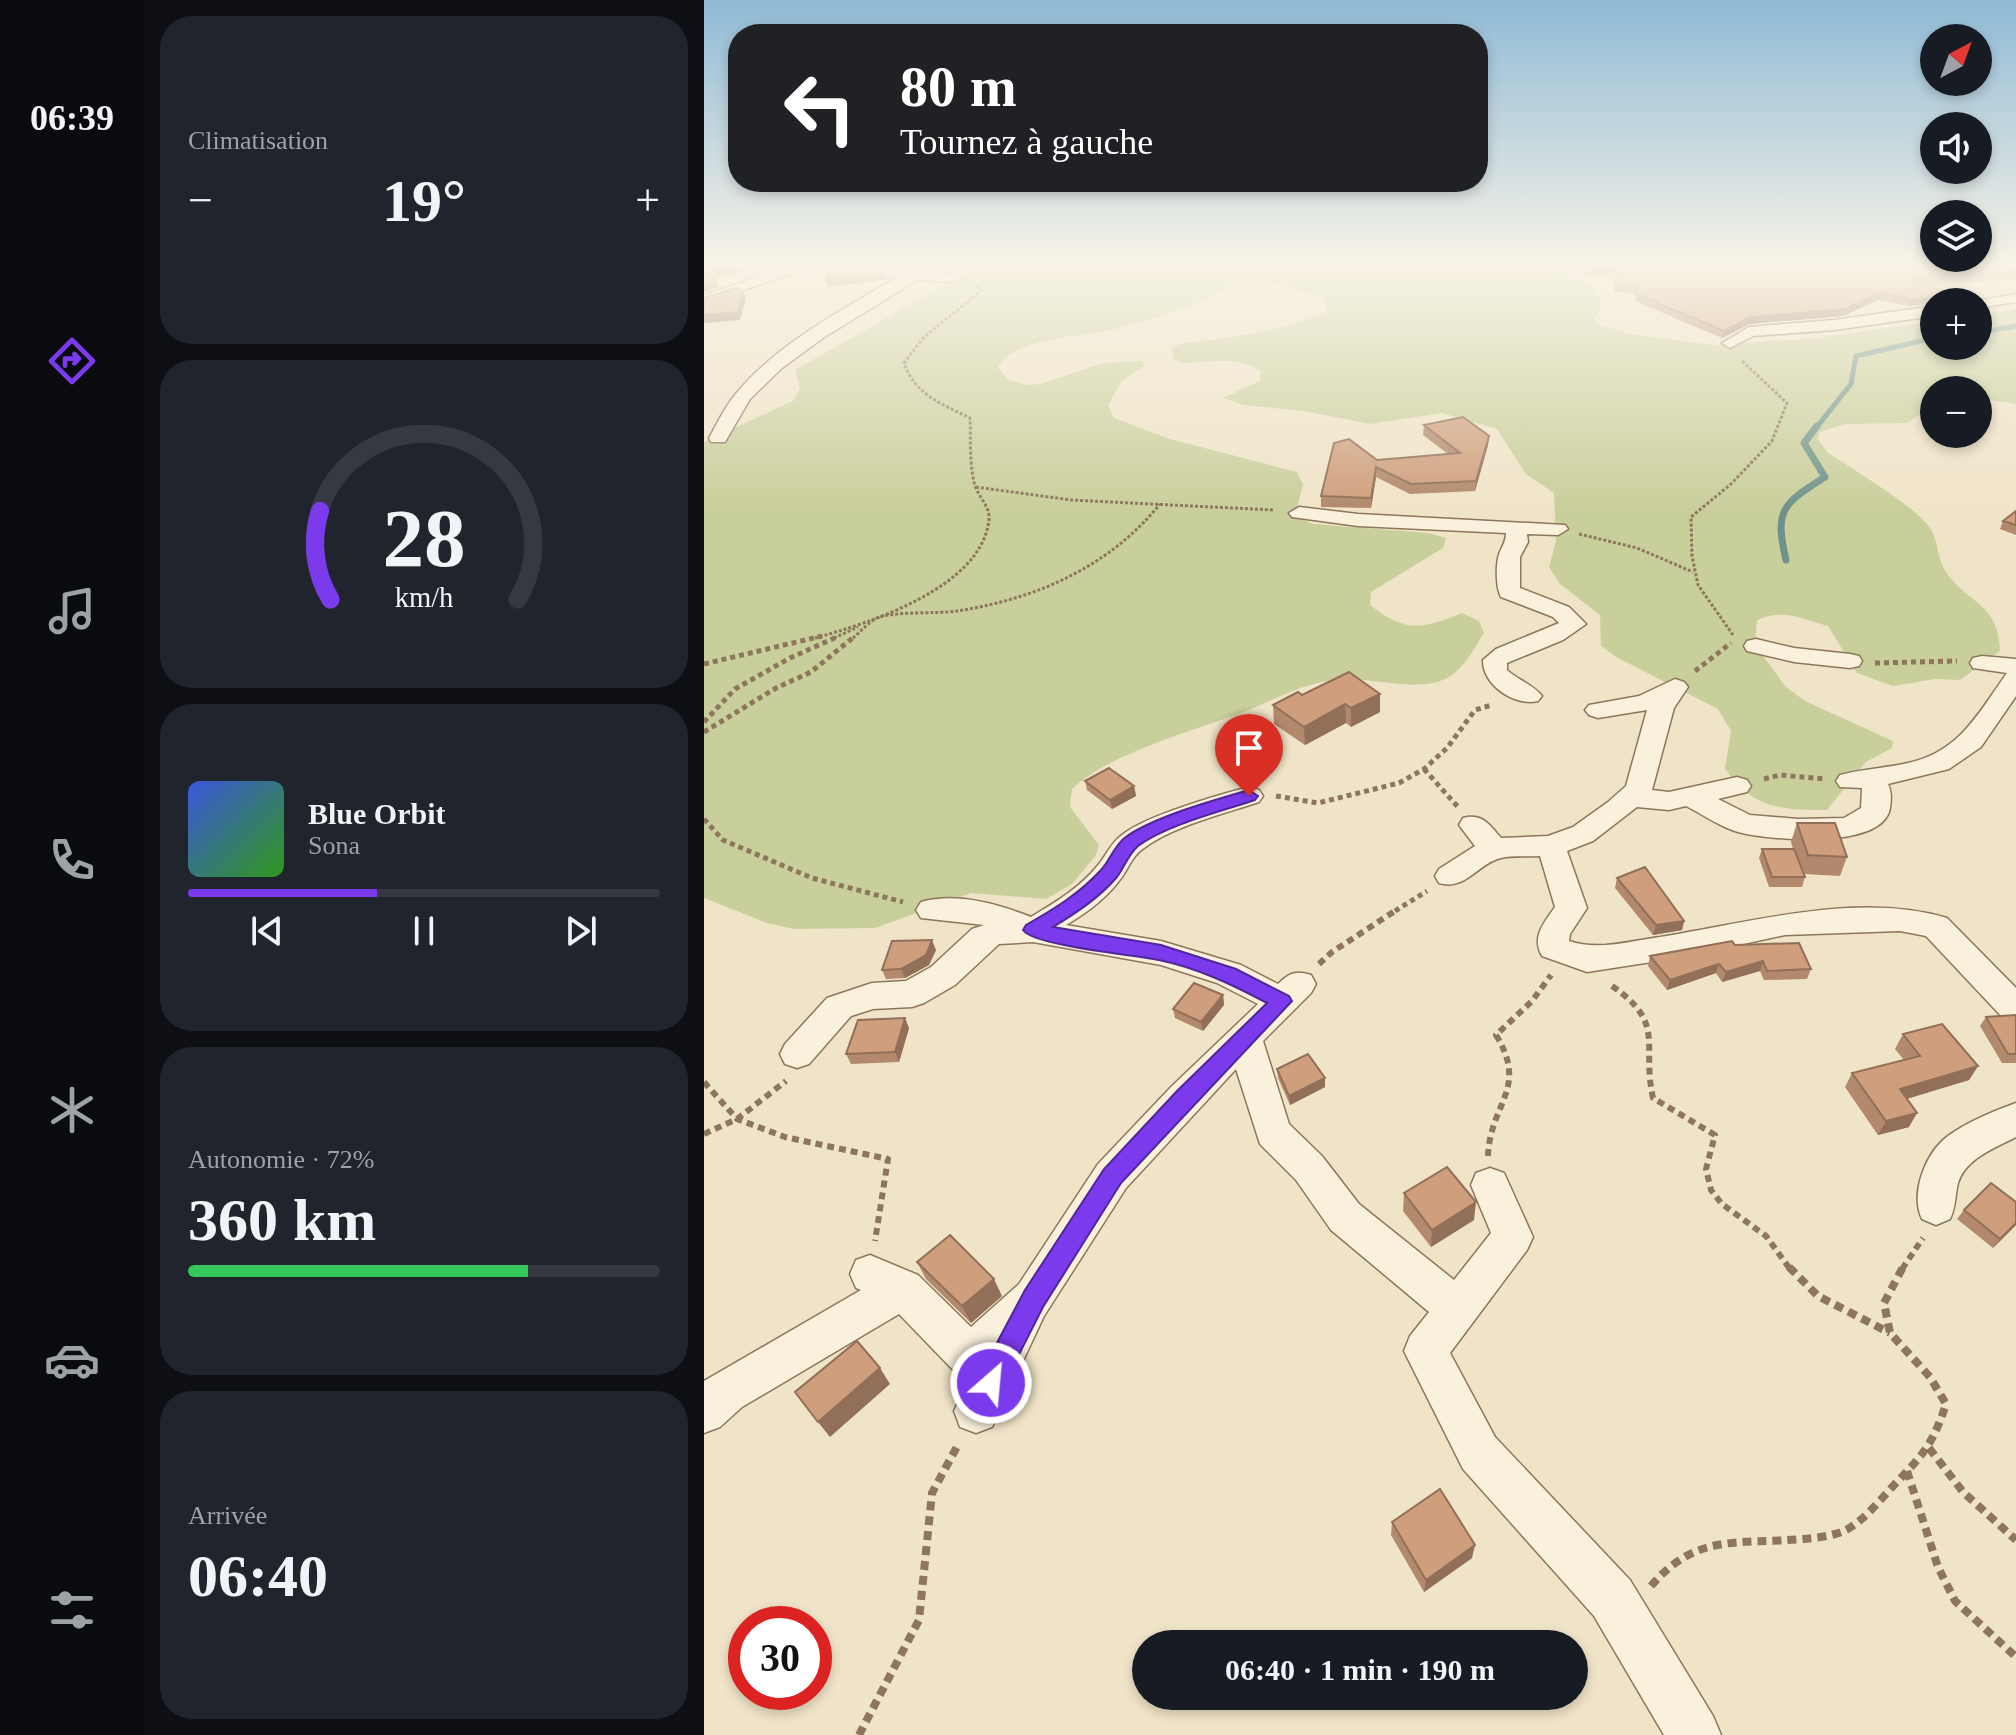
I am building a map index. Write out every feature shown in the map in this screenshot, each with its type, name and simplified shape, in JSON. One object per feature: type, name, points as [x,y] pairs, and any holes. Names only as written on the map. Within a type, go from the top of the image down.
[{"type":"street","points":[[718,438],[742,396],[804,348]]},
{"type":"street","points":[[1299,513],[1358,520],[1558,529]]},
{"type":"street","points":[[1516,527],[1517,542],[1509,557],[1509,592],[1561,612],[1574,624],[1558,636],[1510,651],[1495,660],[1495,672],[1507,684],[1529,696]]},
{"type":"street","points":[[1756,646],[1794,655],[1850,661]]},
{"type":"street","points":[[1982,663],[2016,666]]},
{"type":"street","points":[[1860,780],[1925,767],[1963,749],[1984,726],[2016,677]]},
{"type":"street","points":[[1598,710],[1646,703],[1675,687]]},
{"type":"street","points":[[1450,876],[1493,848],[1551,846],[1583,834],[1630,797],[1639,789],[1661,708],[1675,687]]},
{"type":"street","points":[[1689,796],[1744,824],[1798,829],[1849,828],[1875,813],[1878,792],[1860,780]]},
{"type":"street","points":[[1630,797],[1669,801],[1737,786]]},
{"type":"street","points":[[797,1054],[839,1007],[872,996],[912,994],[943,976],[983,937],[998,932],[1033,930],[1076,905],[1110,872],[1121,853],[1134,840],[1188,816],[1249,796]]},
{"type":"street","points":[[1473,825],[1493,848]]},
{"type":"street","points":[[1551,846],[1571,908],[1554,932],[1553,948],[1598,972],[1684,945],[1785,924],[1900,920],[1936,926],[2016,1010]]},
{"type":"street","points":[[932,910],[993,914],[1033,930],[1161,953],[1290,993],[1112,1176],[1034,1298],[976,1411]]},
{"type":"street","points":[[1245,1038],[1273,1133],[1309,1168],[1345,1217],[1457,1309]]},
{"type":"street","points":[[1936,1207],[1940,1177],[1960,1148],[2016,1119]]},
{"type":"street","points":[[1490,1185],[1513,1237],[1425,1351],[1479,1453],[1612,1598],[1694,1735]]},
{"type":"street","points":[[704,1411],[726,1391],[886,1281],[970,1357],[1034,1298]]},
{"type":"path","points":[[704,722],[735,689],[790,658],[952,581],[983,547],[989,517],[975,486],[970,418],[920,392],[908,380],[904,363],[916,348]]},
{"type":"path","points":[[1675,687],[1735,640],[1726,619],[1703,597],[1693,572],[1691,517],[1731,484],[1772,441],[1787,403],[1736,355],[1732,348]]},
{"type":"path","points":[[975,486],[1071,500],[1299,513]]},
{"type":"path","points":[[704,664],[772,651],[877,618],[956,611],[1016,600],[1063,581],[1098,561],[1143,525],[1160,504]]},
{"type":"path","points":[[1558,529],[1637,548],[1693,572]]},
{"type":"path","points":[[704,732],[776,688],[811,672],[877,618]]},
{"type":"path","points":[[1850,661],[1982,663]]},
{"type":"path","points":[[1249,796],[1288,797],[1318,803],[1399,783],[1424,769],[1447,748],[1475,710],[1529,696]]},
{"type":"path","points":[[1424,769],[1473,825]]},
{"type":"path","points":[[1737,786],[1780,775],[1860,780]]},
{"type":"path","points":[[704,819],[723,840],[812,878],[932,910]]},
{"type":"path","points":[[1290,993],[1332,952],[1450,876]]},
{"type":"path","points":[[1490,1185],[1486,1141],[1506,1094],[1510,1059],[1496,1035],[1532,1001],[1551,975],[1553,948]]},
{"type":"path","points":[[1598,972],[1632,997],[1643,1012],[1652,1043],[1648,1083],[1653,1098],[1715,1135],[1716,1145],[1704,1166],[1707,1184],[1724,1208],[1760,1231],[1800,1281],[1840,1308],[1890,1333],[1930,1377],[1946,1404],[1929,1448],[1847,1531],[1790,1539],[1750,1540],[1683,1553],[1652,1583],[1633,1629]]},
{"type":"path","points":[[704,1134],[737,1119],[783,1086],[797,1054]]},
{"type":"path","points":[[704,1082],[737,1119],[785,1137],[888,1159],[886,1281]]},
{"type":"path","points":[[1890,1333],[1884,1303],[1924,1236],[1936,1207]]},
{"type":"path","points":[[859,1735],[919,1620],[932,1493],[976,1411]]},
{"type":"path","points":[[1929,1448],[1963,1492],[2016,1540]]},
{"type":"path","points":[[1907,1470],[1938,1567],[1955,1601],[2016,1657]]},
{"type":"green space","points":[[834,348],[1024,348],[1005,358],[998,368],[1008,379],[1024,385],[1041,384],[1103,363],[1142,361],[1144,366],[1122,381],[1108,405],[1114,418],[1170,439],[1297,472],[1303,484],[1295,516],[1313,524],[1428,533],[1446,538],[1443,548],[1371,592],[1370,605],[1394,620],[1414,626],[1462,613],[1479,621],[1484,633],[1463,665],[1445,679],[1433,683],[1405,684],[1349,679],[1311,685],[1150,745],[1088,776],[1072,789],[1070,807],[1099,845],[1096,855],[1072,884],[1046,899],[971,893],[875,928],[794,929],[767,923],[704,898],[704,442],[793,401],[800,388],[795,370]]},
{"type":"green space","points":[[1172,348],[1920,348],[1920,360],[1992,360],[1992,348],[2016,348],[2016,404],[1992,400],[1992,376],[1920,376],[1920,414],[1907,423],[1846,424],[1819,432],[1818,439],[1827,452],[1900,500],[1925,522],[1932,531],[1946,572],[1989,614],[1998,635],[2000,651],[1960,680],[1935,679],[1893,686],[1857,673],[1828,626],[1784,615],[1757,620],[1755,645],[1786,687],[1805,701],[1893,741],[1892,748],[1866,762],[1827,810],[1782,808],[1758,800],[1725,769],[1731,731],[1718,709],[1616,657],[1601,646],[1600,615],[1560,584],[1549,567],[1556,541],[1554,493],[1526,474],[1497,429],[1442,413],[1370,424],[1304,411],[1243,405],[1223,398],[1260,381],[1260,371],[1231,361],[1179,363],[1173,358]]},
{"type":"building","points":[[1463,417],[1489,436],[1476,481],[1411,484],[1376,467],[1371,498],[1321,496],[1334,443],[1349,439],[1377,460],[1460,453],[1424,425]]},
{"type":"building","points":[[2016,511],[2016,525],[2003,521]]},
{"type":"building","points":[[1349,672],[1380,694],[1351,708],[1345,704],[1304,727],[1273,705],[1298,692],[1302,695]]},
{"type":"building","points":[[1109,768],[1134,786],[1110,800],[1085,781]]},
{"type":"building","points":[[1797,823],[1835,823],[1847,857],[1808,855]]},
{"type":"building","points":[[1762,849],[1794,849],[1805,877],[1772,877]]},
{"type":"building","points":[[1645,867],[1684,921],[1656,925],[1617,878]]},
{"type":"building","points":[[932,940],[926,955],[901,969],[882,970],[892,941]]},
{"type":"building","points":[[1732,941],[1735,945],[1799,943],[1811,969],[1767,971],[1763,961],[1726,972],[1719,964],[1670,980],[1650,956]]},
{"type":"building","points":[[1194,983],[1223,995],[1201,1022],[1173,1009]]},
{"type":"building","points":[[2016,1015],[2016,1054],[2008,1054],[1986,1017]]},
{"type":"building","points":[[905,1018],[895,1052],[846,1054],[858,1020]]},
{"type":"building","points":[[1942,1024],[1978,1066],[1900,1089],[1917,1113],[1886,1121],[1852,1073],[1920,1056],[1903,1034]]},
{"type":"building","points":[[1308,1054],[1325,1078],[1289,1096],[1277,1069]]},
{"type":"building","points":[[1447,1167],[1476,1202],[1432,1230],[1404,1193]]},
{"type":"building","points":[[1991,1183],[2016,1202],[2016,1223],[2000,1239],[1964,1210]]},
{"type":"building","points":[[950,1235],[994,1279],[962,1306],[917,1262]]},
{"type":"building","points":[[857,1341],[880,1368],[818,1422],[795,1392]]},
{"type":"building","points":[[1440,1489],[1475,1545],[1426,1580],[1392,1522]]},
{"type":"waterway","points":[[1816,428],[1851,384],[1856,356],[1891,348]]},
{"type":"waterway","points":[[1786,560],[1781,529],[1785,510],[1800,494],[1825,477],[1804,443],[1817,426]]},
{"type":"route","points":[[991,1383],[1034,1298],[1112,1176],[1184,1098],[1282,1001],[1229,974],[1161,953],[1033,930],[1076,905],[1110,872],[1121,853],[1134,840],[1188,816],[1249,796]]}]
